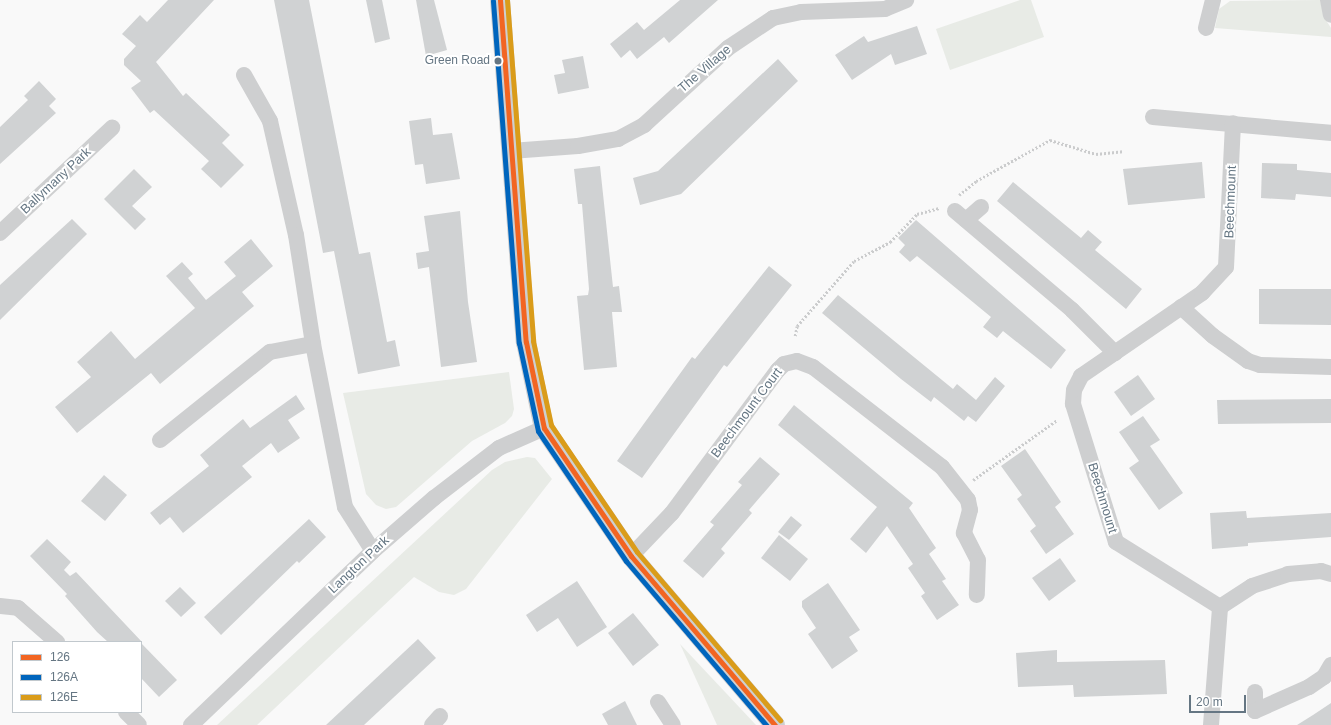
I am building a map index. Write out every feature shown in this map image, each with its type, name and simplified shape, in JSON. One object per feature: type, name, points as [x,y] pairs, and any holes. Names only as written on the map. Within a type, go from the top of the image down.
[{"type":"street","points":[[500,0],[526,342],[544,428],[631,556],[775,725]]},
{"type":"street","name":"The Village","points":[[511,151],[578,146],[618,139],[644,125],[728,48],[773,18],[801,12],[885,9],[906,0]]},
{"type":"street","points":[[1206,28],[1213,0]]},
{"type":"street","points":[[1328,0],[1331,15]]},
{"type":"street","points":[[244,75],[270,121],[296,235],[313,344],[345,507],[373,551]]},
{"type":"street","points":[[1153,117],[1331,133]]},
{"type":"street","name":"Beechmount","points":[[1220,607],[1116,542],[1073,404],[1074,390],[1081,376],[1202,293],[1226,267],[1233,123]]},
{"type":"street","name":"Ballymany Park","points":[[0,233],[112,128]]},
{"type":"street","points":[[981,207],[961,216],[1072,310],[1115,353]]},
{"type":"street","points":[[1181,307],[1213,336],[1248,361],[1260,365],[1331,367]]},
{"type":"street","points":[[160,440],[270,352],[313,344]]},
{"type":"street","name":"Beechmount Court","points":[[631,556],[672,513],[778,370],[791,362],[804,362],[813,367],[942,467],[968,500],[970,510],[964,533],[978,560],[977,594]]},
{"type":"street","name":"Langton Park","points":[[191,725],[373,551],[498,448],[544,428]]},
{"type":"street","points":[[1211,725],[1220,607],[1252,586],[1288,574],[1321,571],[1331,574]]},
{"type":"street","points":[[0,606],[18,608],[56,641]]},
{"type":"street","points":[[1255,692],[1255,711],[1309,687],[1324,677],[1331,664]]},
{"type":"street","points":[[658,702],[673,725]]},
{"type":"street","points":[[127,713],[139,725]]},
{"type":"path","points":[[960,490],[1057,420]]},
{"type":"shaded area","points":[[1020,0],[1031,0],[1044,37],[950,70],[936,29]]},
{"type":"shaded area","points":[[1320,0],[1324,17],[1331,28],[1331,37],[1215,28],[1219,9],[1230,1]]},
{"type":"shaded area","points":[[509,372],[514,409],[512,416],[505,423],[472,441],[396,507],[386,509],[376,505],[366,494],[343,393]]},
{"type":"shaded area","points":[[527,457],[535,458],[552,479],[466,589],[454,595],[439,592],[414,577],[257,725],[217,725],[492,470],[505,462]]},
{"type":"shaded area","points":[[680,644],[756,725],[717,725]]},
{"type":"building","points":[[168,0],[214,0],[156,62],[183,96],[186,93],[230,135],[222,143],[244,165],[221,188],[201,169],[209,161],[154,110],[150,113],[131,88],[141,81],[124,65],[124,59],[136,46],[122,34],[140,15],[147,22]]},
{"type":"building","points":[[274,0],[309,0],[359,254],[370,252],[387,342],[395,340],[400,366],[358,374],[334,251],[323,253]]},
{"type":"building","points":[[366,0],[382,0],[390,39],[375,43]]},
{"type":"building","points":[[416,0],[434,0],[447,50],[426,56]]},
{"type":"building","points":[[680,0],[718,0],[669,43],[664,37],[637,59],[630,50],[621,58],[610,44],[637,22],[644,30]]},
{"type":"building","points":[[917,26],[927,54],[895,65],[891,54],[852,80],[835,55],[864,36],[868,42]]},
{"type":"building","points":[[583,56],[589,88],[558,94],[554,75],[565,73],[562,60]]},
{"type":"building","points":[[778,59],[798,81],[681,194],[640,205],[633,178],[658,171]]},
{"type":"building","points":[[39,81],[56,99],[49,106],[56,113],[0,164],[0,127],[28,100],[24,96]]},
{"type":"building","points":[[431,118],[433,135],[452,133],[460,179],[426,184],[423,164],[415,165],[409,121]]},
{"type":"building","points":[[1202,162],[1205,198],[1128,205],[1123,169]]},
{"type":"building","points":[[1262,163],[1297,164],[1297,170],[1331,173],[1331,197],[1296,194],[1295,200],[1261,198]]},
{"type":"building","points":[[600,166],[613,287],[619,286],[622,312],[612,312],[617,367],[584,370],[577,296],[588,295],[589,289],[582,204],[578,204],[574,169]]},
{"type":"building","points":[[134,169],[152,187],[132,206],[146,219],[135,230],[104,199]]},
{"type":"building","points":[[1013,182],[1081,238],[1088,230],[1102,242],[1095,250],[1142,289],[1126,309],[997,201]]},
{"type":"building","points":[[460,211],[468,302],[477,362],[441,367],[429,267],[418,269],[416,253],[429,251],[424,216]]},
{"type":"building","points":[[72,219],[87,234],[0,320],[0,285]]},
{"type":"building","points":[[916,220],[1066,350],[1051,369],[1003,331],[997,338],[983,327],[991,317],[917,256],[910,262],[899,252],[905,245],[898,238]]},
{"type":"building","points":[[251,239],[273,266],[242,292],[254,306],[160,384],[151,373],[77,433],[55,407],[91,377],[77,362],[111,331],[135,359],[195,308],[166,276],[182,262],[193,274],[188,278],[206,300],[236,276],[224,262]]},
{"type":"building","points":[[769,266],[792,285],[727,367],[724,365],[642,478],[617,461],[692,357],[695,359]]},
{"type":"building","points":[[1259,289],[1331,289],[1331,325],[1259,324]]},
{"type":"building","points":[[838,295],[953,389],[957,384],[976,400],[995,377],[1005,386],[976,422],[968,416],[964,421],[934,397],[931,402],[822,313]]},
{"type":"building","points":[[1138,375],[1155,399],[1131,416],[1114,392]]},
{"type":"building","points":[[296,395],[305,409],[288,420],[300,438],[278,453],[271,443],[242,466],[252,477],[183,533],[170,517],[160,525],[150,513],[209,466],[200,455],[243,419],[250,428]]},
{"type":"building","points":[[1331,399],[1331,423],[1218,424],[1217,400]]},
{"type":"building","points":[[794,405],[913,503],[909,508],[936,548],[929,554],[946,579],[942,581],[959,605],[937,620],[921,596],[925,593],[908,568],[913,564],[887,526],[866,553],[850,539],[877,507],[778,425]]},
{"type":"building","points":[[1143,416],[1160,440],[1150,446],[1183,493],[1159,510],[1129,468],[1139,461],[1119,432]]},
{"type":"building","points":[[1025,449],[1061,502],[1055,507],[1074,534],[1046,554],[1030,531],[1036,526],[1017,499],[1022,495],[1001,466]]},
{"type":"building","points":[[760,457],[780,474],[749,510],[752,513],[721,549],[725,553],[703,578],[683,561],[714,525],[710,522],[742,485],[738,482]]},
{"type":"building","points":[[104,475],[127,495],[105,521],[81,501]]},
{"type":"building","points":[[1246,511],[1247,518],[1331,513],[1331,537],[1248,543],[1248,546],[1212,549],[1210,513]]},
{"type":"building","points":[[791,516],[802,525],[789,540],[778,532]]},
{"type":"building","points":[[309,519],[326,537],[299,563],[297,561],[221,635],[204,617]]},
{"type":"building","points":[[779,535],[808,559],[790,581],[761,558]]},
{"type":"building","points":[[47,539],[71,562],[64,570],[70,576],[76,572],[141,641],[107,641],[65,596],[67,594],[30,556]]},
{"type":"building","points":[[1060,558],[1076,581],[1049,601],[1032,578]]},
{"type":"building","points":[[577,581],[607,627],[577,647],[558,618],[537,632],[526,615]]},
{"type":"building","points":[[828,583],[860,630],[849,637],[858,651],[832,669],[808,634],[816,628],[802,607],[802,601]]},
{"type":"building","points":[[180,587],[196,603],[181,617],[165,601]]},
{"type":"building","points":[[633,613],[659,645],[633,666],[608,633]]},
{"type":"building","points":[[418,639],[436,658],[364,725],[326,725]]},
{"type":"building","points":[[142,644],[177,680],[159,697],[142,679]]},
{"type":"building","points":[[1057,650],[1057,662],[1165,660],[1167,694],[1074,697],[1073,685],[1018,687],[1016,653]]},
{"type":"building","points":[[625,701],[637,725],[608,725],[602,714]]},
{"type":"building","points":[[1331,703],[1331,725],[1297,725],[1313,715]]},
{"type":"transit line","name":"126","points":[[500,0],[526,342],[544,428],[631,556],[775,725]]},
{"type":"transit line","name":"126E","points":[[507,0],[533,341],[551,425],[637,552],[780,720]]},
{"type":"transit line","name":"126A","points":[[493,1],[519,343],[538,431],[626,561],[766,725]]},
{"type":"place","name":"Green Road","points":[[498,61]]}]
